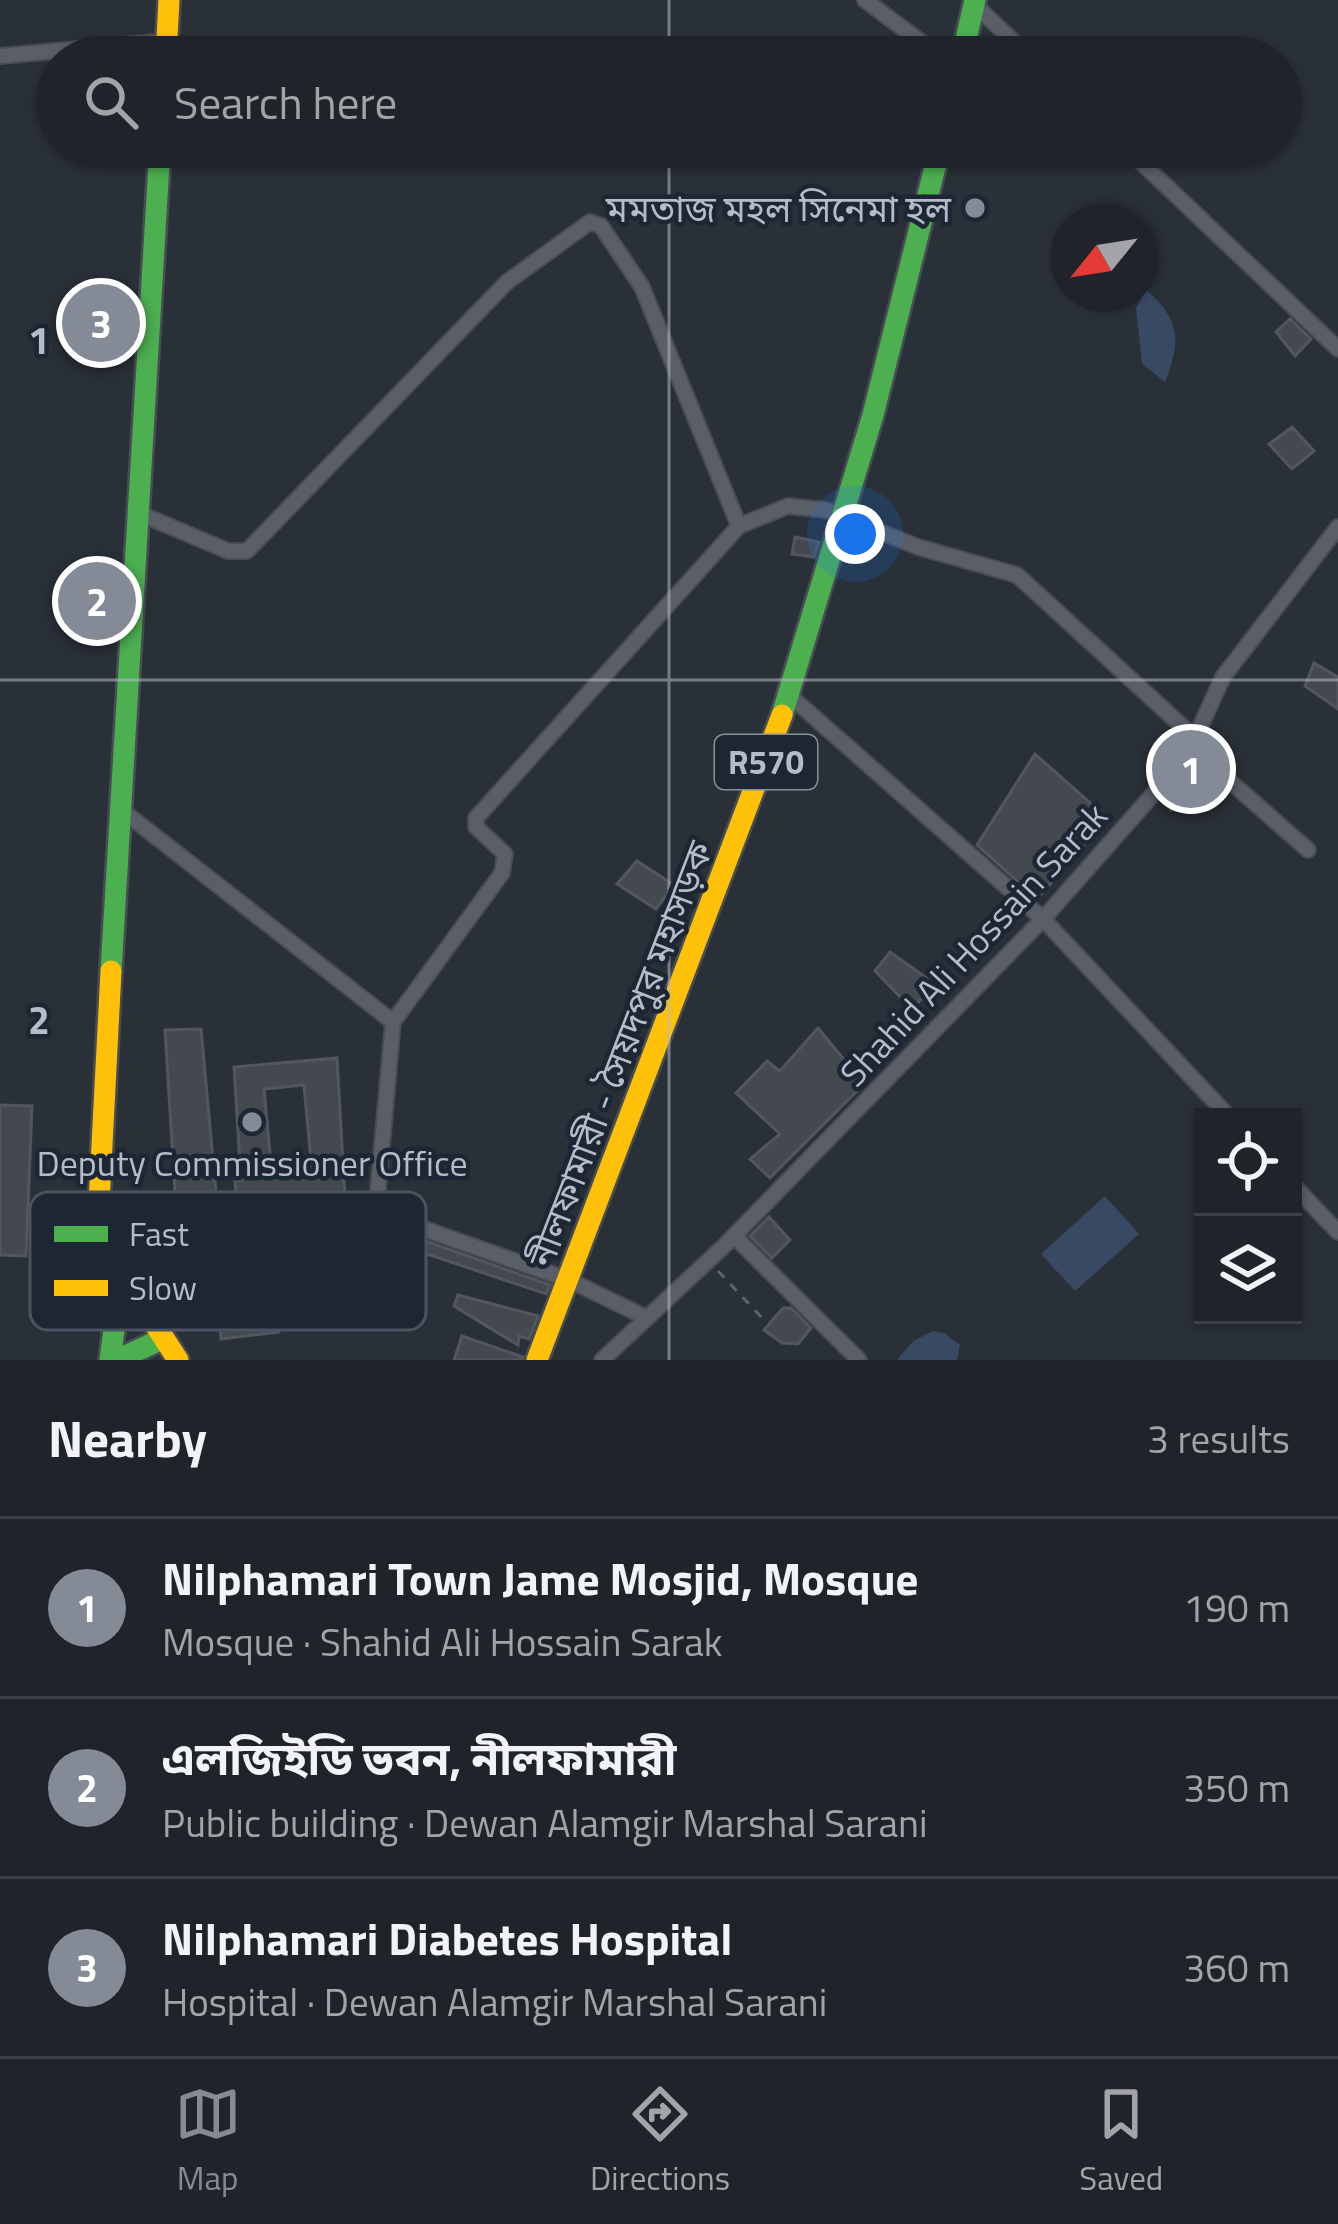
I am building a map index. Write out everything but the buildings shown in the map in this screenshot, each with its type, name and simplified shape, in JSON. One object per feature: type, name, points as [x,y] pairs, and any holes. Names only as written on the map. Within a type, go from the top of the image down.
[{"type":"street","points":[[167,36],[169,0]]},
{"type":"street","points":[[865,0],[912,36]]},
{"type":"street","points":[[967,36],[974,2]]},
{"type":"street","points":[[974,2],[1009,36]]},
{"type":"street","points":[[0,56],[36,54]]},
{"type":"street","points":[[100,1192],[159,168]]},
{"type":"street","name":"নীলফামারী - সৈয়দপুর মহাসড়ক","points":[[537,1360],[646,1069],[698,945],[788,695],[873,415],[935,168]]},
{"type":"street","points":[[1147,168],[1338,349]]},
{"type":"street","points":[[136,512],[228,550],[248,551],[507,283],[590,222],[601,226],[642,287],[739,526]]},
{"type":"street","points":[[378,1192],[393,1022],[502,873],[505,854],[476,827],[476,818],[739,526],[764,513],[788,506],[843,516],[918,548],[1017,575],[1309,850]]},
{"type":"street","name":"Shahid Ali Hossain Sarak","points":[[602,1360],[709,1261],[1043,920],[1193,743],[1223,677],[1338,527]]},
{"type":"street","points":[[788,695],[1043,920],[1221,1108]]},
{"type":"street","points":[[119,808],[393,1022]]},
{"type":"street","points":[[1302,1194],[1338,1232]]},
{"type":"street","points":[[426,1230],[568,1280],[647,1318]]},
{"type":"street","points":[[734,1236],[859,1360]]},
{"type":"street","points":[[116,1330],[114,1360],[162,1339]]},
{"type":"street","points":[[156,1330],[178,1360]]},
{"type":"path","points":[[709,1261],[766,1322]]},
{"type":"water","points":[[1158,301],[1175,332],[1165,382],[1142,364],[1136,312],[1158,312]]},
{"type":"water","points":[[1105,1196],[1139,1234],[1075,1291],[1041,1254]]},
{"type":"water","points":[[933,1331],[960,1345],[957,1360],[897,1360],[913,1341]]},
{"type":"traffic: fast","points":[[967,36],[975,0]]},
{"type":"traffic: fast","points":[[111,971],[159,168]]},
{"type":"traffic: fast","points":[[782,715],[873,415],[935,168]]},
{"type":"traffic: fast","points":[[110,1360],[114,1330]]},
{"type":"traffic: fast","points":[[117,1360],[162,1339]]},
{"type":"traffic: slow","points":[[167,36],[169,0]]},
{"type":"traffic: slow","points":[[537,1360],[782,715]]},
{"type":"traffic: slow","points":[[100,1192],[111,971]]},
{"type":"traffic: slow","points":[[159,1330],[178,1360]]},
{"type":"place","name":"মমতাজ মহল সিনেমা হল","points":[[975,208]]},
{"type":"place","name":"Nilphamari Diabetes Hospital","points":[[101,323]]},
{"type":"place","name":"এলজিইডি ভবন, নীলফামারী","points":[[97,601]]},
{"type":"place","name":"Nilphamari Town Jame Mosjid, Mosque","points":[[1191,769]]},
{"type":"place","name":"Deputy Commissioner Office","points":[[252,1122]]}]
